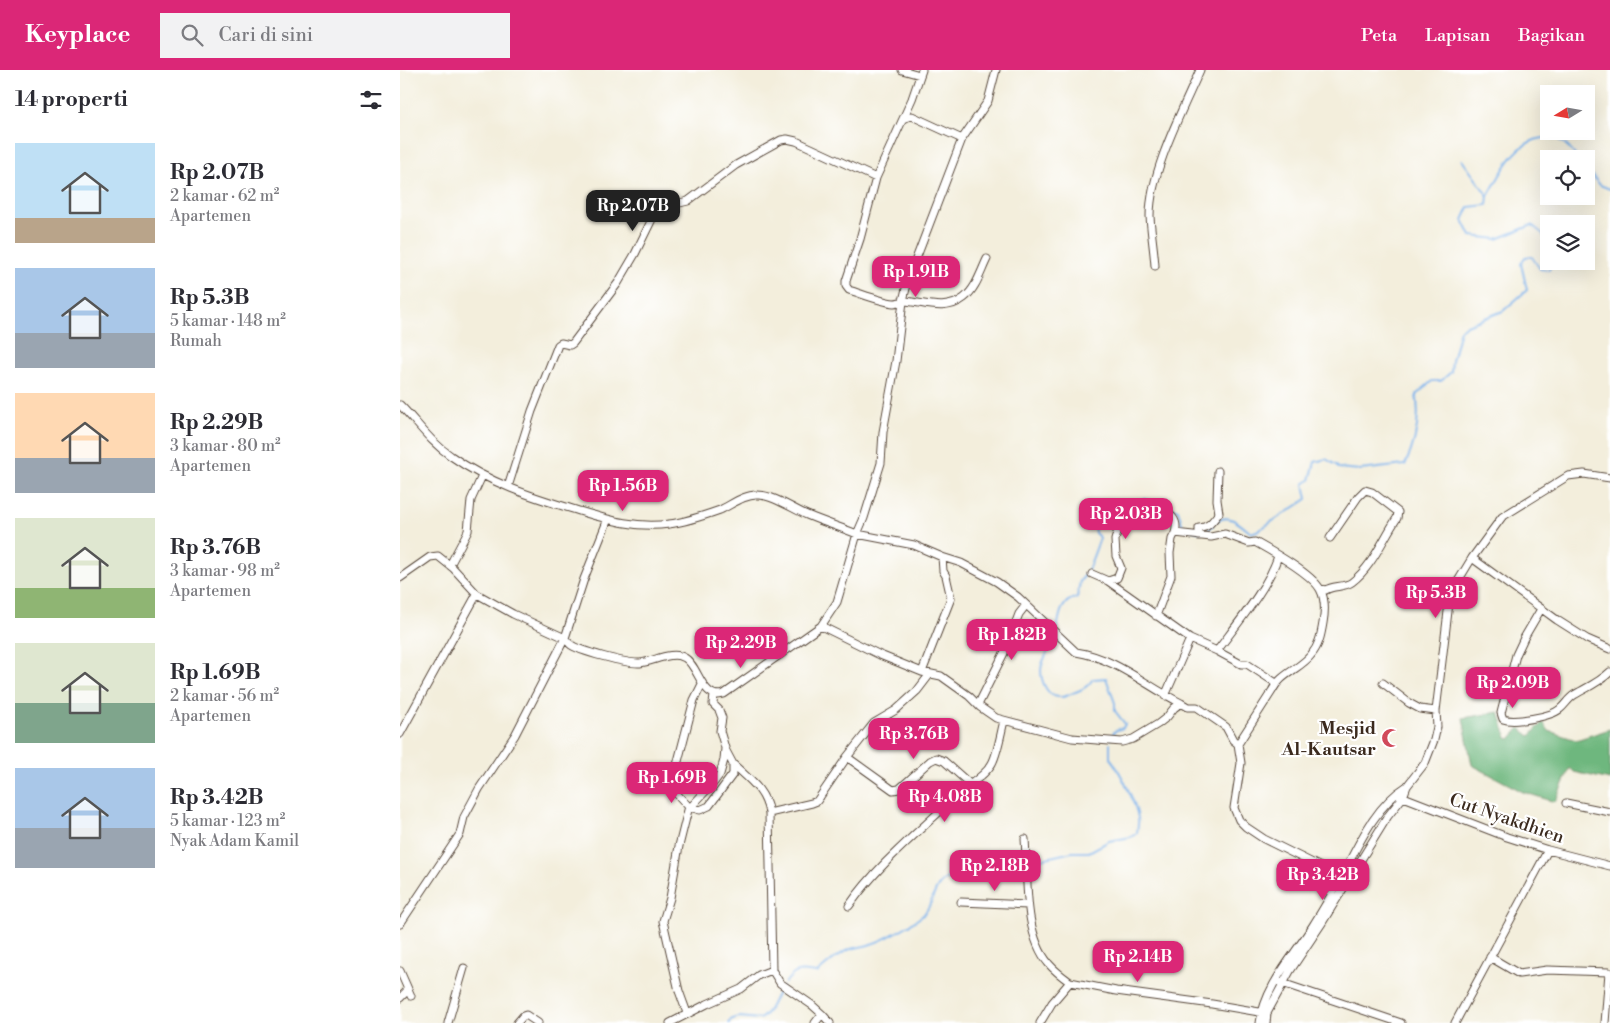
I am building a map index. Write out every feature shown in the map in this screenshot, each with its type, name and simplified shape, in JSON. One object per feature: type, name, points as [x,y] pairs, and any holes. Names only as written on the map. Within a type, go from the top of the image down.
[{"type":"street","points":[[902,70],[921,72],[904,118],[876,178],[846,286],[849,290],[894,303],[903,301],[948,306],[959,302],[974,287],[987,258]]},
{"type":"street","points":[[400,578],[430,557],[438,556],[450,565],[477,594],[513,614],[565,638],[570,644],[592,653],[633,663],[682,656],[691,663],[702,684],[714,695],[724,694],[801,642],[821,626],[837,602],[881,463],[883,432],[896,361],[903,301],[912,270],[962,139],[988,100],[996,70]]},
{"type":"street","points":[[1155,266],[1150,215],[1154,188],[1165,151],[1200,70]]},
{"type":"street","points":[[904,118],[912,116],[962,139]]},
{"type":"street","points":[[508,487],[527,428],[558,345],[561,343],[570,345],[573,343],[618,282],[659,208],[688,201],[736,165],[781,140],[787,139],[796,141],[876,178]]},
{"type":"street","points":[[400,405],[429,438],[449,455],[482,476],[532,497],[621,523],[644,526],[667,525],[693,519],[720,510],[746,497],[760,494],[806,515],[857,534],[914,545],[961,563],[1010,590],[1054,629],[1076,652],[1111,662],[1165,696],[1188,707],[1197,707],[1226,727],[1233,740],[1238,744]]},
{"type":"street","points":[[1199,532],[1209,525],[1219,513],[1217,500],[1218,471]]},
{"type":"street","points":[[1279,982],[1341,877],[1362,836],[1400,795],[1425,763],[1437,727],[1436,711],[1449,603],[1455,586],[1472,558],[1502,517],[1536,498],[1562,479],[1576,474],[1610,478]]},
{"type":"street","points":[[450,565],[468,532],[471,500],[482,476]]},
{"type":"street","points":[[1320,589],[1326,590],[1340,587],[1352,582],[1367,566],[1397,518],[1398,512],[1372,492],[1365,490],[1358,497],[1330,538]]},
{"type":"street","points":[[1108,581],[1117,578],[1121,570],[1121,565],[1116,556],[1115,540],[1124,509],[1130,505],[1164,509],[1176,523],[1170,554],[1171,576],[1156,616]]},
{"type":"street","points":[[400,924],[460,834],[464,817],[479,789],[515,735],[565,638],[584,579],[608,519]]},
{"type":"street","points":[[1175,533],[1199,532],[1211,537],[1225,534],[1249,543],[1254,542],[1311,578],[1320,589],[1325,608],[1318,644],[1313,654],[1306,662],[1294,668],[1276,683],[1238,744],[1241,763],[1234,808],[1239,820],[1264,839],[1341,877]]},
{"type":"street","points":[[1217,650],[1249,608],[1274,567],[1278,556]]},
{"type":"street","points":[[922,672],[951,598],[943,571],[942,557]]},
{"type":"street","points":[[1472,558],[1587,639],[1610,649]]},
{"type":"street","points":[[1092,574],[1108,581],[1190,639],[1217,650],[1240,664],[1247,664],[1276,683]]},
{"type":"street","points":[[400,734],[477,594]]},
{"type":"street","points":[[978,705],[1004,653],[1019,614],[1026,605]]},
{"type":"street","points":[[1542,609],[1516,655],[1501,713],[1503,719],[1511,721],[1554,713],[1572,697],[1597,683],[1610,672]]},
{"type":"street","points":[[821,626],[880,655],[922,672],[941,676],[996,718],[1072,738],[1122,742],[1142,735],[1167,717],[1181,703]]},
{"type":"street","points":[[1165,696],[1190,639]]},
{"type":"street","points":[[769,813],[816,801],[874,723],[896,710],[917,691],[930,674]]},
{"type":"street","points":[[1383,683],[1420,709],[1436,711]]},
{"type":"street","points":[[702,684],[694,700],[673,788],[690,807],[700,810],[709,806],[733,774],[733,764]]},
{"type":"street","points":[[714,695],[713,704],[722,718],[720,731],[725,748],[733,764],[760,790],[765,798],[769,813],[772,970],[780,983],[822,1014],[830,1023]]},
{"type":"street","points":[[849,906],[862,886],[877,870],[992,765],[1004,721]]},
{"type":"street","points":[[687,1013],[679,991],[663,921],[670,898],[679,846],[690,807],[720,774],[725,748]]},
{"type":"street","points":[[847,758],[893,790],[899,789],[930,761],[936,758],[944,761],[970,784]]},
{"type":"street","points":[[1266,1023],[1267,998],[1290,970],[1322,923],[1400,795]]},
{"type":"street","name":"Cut Nyakdhien","points":[[1400,795],[1507,837],[1610,866]]},
{"type":"street","points":[[1566,803],[1610,812]]},
{"type":"street","points":[[1025,839],[1028,906],[1040,950],[1049,965],[1070,982],[1116,991],[1265,1013]]},
{"type":"street","points":[[1455,1023],[1548,850]]},
{"type":"street","points":[[961,902],[1028,906]]},
{"type":"street","points":[[1490,957],[1519,974],[1547,970],[1610,970],[1605,1023]]},
{"type":"street","points":[[448,1023],[464,968]]},
{"type":"street","points":[[670,1023],[687,1013],[741,990],[759,975],[772,970]]},
{"type":"street","points":[[400,971],[410,993],[400,998]]},
{"type":"street","points":[[1040,1023],[1052,1003],[1070,982]]},
{"type":"street","points":[[1279,982],[1401,1023]]},
{"type":"street","points":[[1260,1023],[1265,1013]]},
{"type":"street","points":[[815,1023],[822,1014]]},
{"type":"street","points":[[517,1023],[526,1015],[538,1023]]},
{"type":"green space","points":[[1499,712],[1507,738],[1510,739],[1520,728],[1530,736],[1543,722],[1549,731],[1576,740],[1610,729],[1610,780],[1574,772],[1570,768],[1555,802],[1523,792],[1472,765],[1463,718]]},
{"type":"waterway","points":[[1488,196],[1510,160],[1524,145],[1533,140],[1553,138],[1570,150]]},
{"type":"waterway","points":[[1462,160],[1488,196],[1487,205],[1469,207],[1463,220],[1471,236],[1497,239],[1532,225],[1540,232]]},
{"type":"waterway","points":[[1595,179],[1600,185],[1610,189]]},
{"type":"waterway","points":[[1216,521],[1226,518],[1239,523],[1251,533],[1259,530],[1307,499],[1304,484],[1310,480],[1315,462],[1326,459],[1338,468],[1360,470],[1405,465],[1412,448],[1418,422],[1416,395],[1432,381],[1441,381],[1451,372],[1460,330],[1467,325],[1503,311],[1527,290],[1521,264],[1525,257],[1532,257],[1540,269]]},
{"type":"waterway","points":[[1057,630],[1064,606],[1071,599],[1076,598],[1080,581],[1087,573],[1100,538],[1095,533],[1095,522],[1104,505],[1143,499],[1161,503],[1178,510],[1183,527],[1203,532],[1213,525]]},
{"type":"waterway","points":[[1056,634],[1045,656],[1041,670],[1046,688],[1051,694],[1064,697],[1085,688],[1093,679],[1106,678],[1115,703],[1115,711],[1125,724],[1123,728],[1115,731],[1111,739]]},
{"type":"waterway","points":[[1028,860],[1042,859],[1072,852],[1089,852],[1109,841],[1131,837],[1137,833],[1137,812],[1127,786],[1110,758],[1110,744]]},
{"type":"waterway","points":[[785,983],[793,975],[802,971],[817,973],[844,952],[877,942],[911,924],[926,912],[936,890],[944,880],[950,877],[992,869],[994,865],[1001,862],[1023,861]]},
{"type":"waterway","points":[[729,1023],[730,1020],[739,1017],[760,1019],[768,1012],[782,987]]},
{"type":"place","name":"Mesjid Al-Kautsar","points":[[1391,738]]}]
